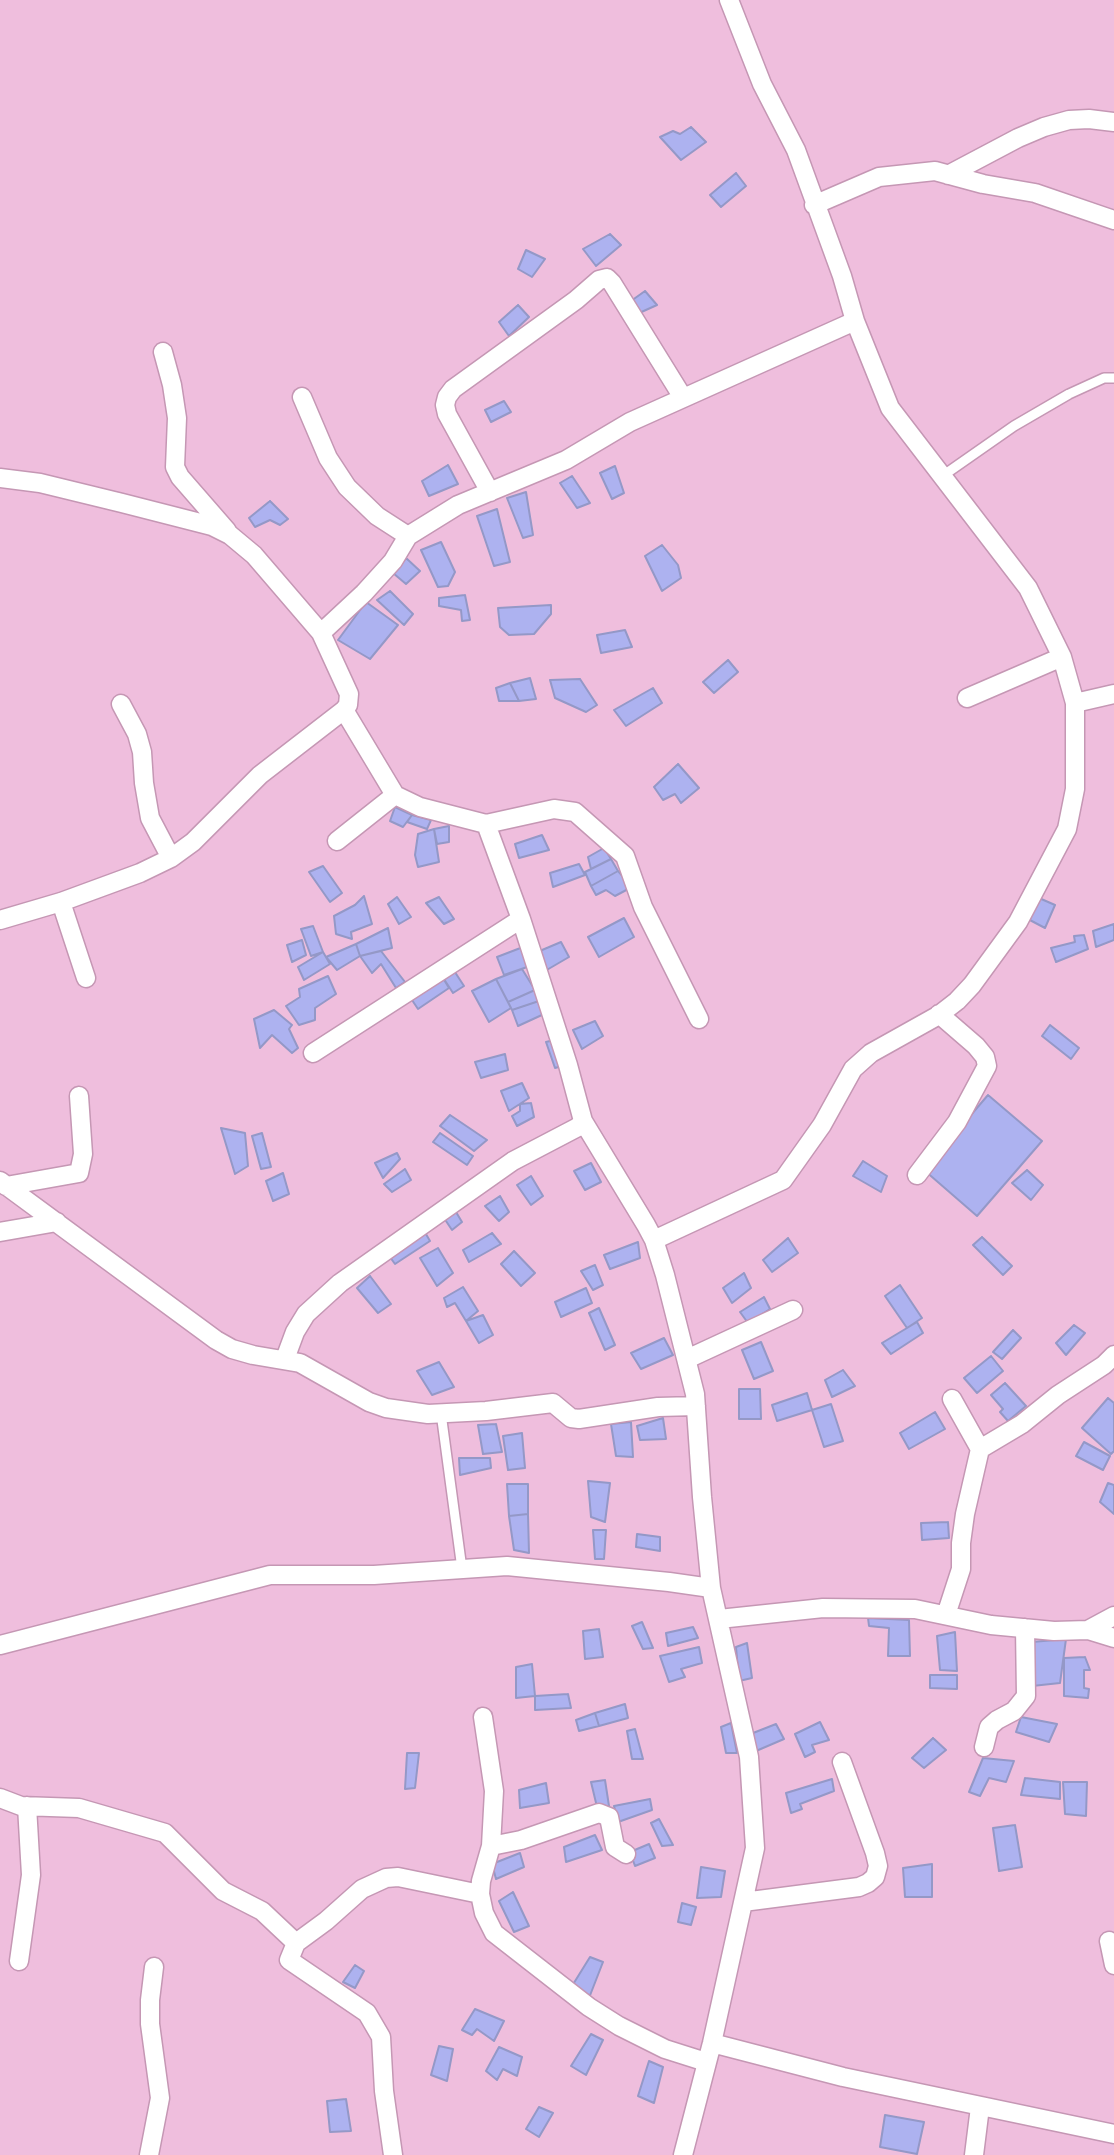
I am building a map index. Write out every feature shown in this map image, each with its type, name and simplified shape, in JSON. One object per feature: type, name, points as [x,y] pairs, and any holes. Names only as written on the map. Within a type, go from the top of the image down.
[{"type":"street","points":[[654,1240],[783,1180],[822,1125],[853,1069],[871,1053],[939,1014],[957,1001],[972,985],[1018,922],[1066,829],[1075,789],[1075,703],[1062,657],[1028,588],[890,408],[855,321],[842,276],[796,150],[762,84],[729,0]]},
{"type":"street","points":[[948,175],[1044,127],[1069,120],[1114,122]]},
{"type":"street","points":[[814,205],[879,177],[935,171],[983,184],[1035,193],[1114,220]]},
{"type":"street","points":[[490,492],[447,414],[447,397],[453,388],[576,300],[599,280],[607,278],[612,283],[682,396]]},
{"type":"street","points":[[321,634],[393,561],[408,537],[458,505],[566,460],[629,422],[682,396],[855,321]]},
{"type":"street","points":[[0,920],[61,902],[140,873],[171,858],[193,842],[260,775],[348,705],[349,694],[321,634],[254,555],[230,535],[180,477],[175,467],[177,418],[163,352]]},
{"type":"street","points":[[302,397],[328,458],[347,487],[377,516],[408,537]]},
{"type":"street","points":[[0,478],[40,483],[110,500],[212,526],[230,535]]},
{"type":"street","points":[[967,698],[1062,657]]},
{"type":"street","points":[[1075,703],[1114,694]]},
{"type":"street","points":[[121,704],[138,734],[150,818],[171,858]]},
{"type":"street","points":[[344,710],[395,795],[420,807],[486,824],[554,809],[575,812],[625,856],[643,907],[699,1019]]},
{"type":"street","points":[[337,842],[395,795]]},
{"type":"street","points":[[486,824],[521,919],[569,1065],[583,1121],[654,1240],[687,1359],[696,1406],[711,1588],[749,1757],[755,1848],[712,2043],[683,2155]]},
{"type":"street","points":[[61,902],[86,978]]},
{"type":"street","points":[[313,1053],[521,919]]},
{"type":"street","points":[[917,1175],[957,1122],[986,1066],[985,1057],[976,1046],[939,1014]]},
{"type":"street","points":[[3,1184],[79,1173],[83,1154],[79,1096]]},
{"type":"street","points":[[285,1359],[295,1332],[306,1314],[340,1283],[513,1161],[579,1127],[583,1121]]},
{"type":"street","points":[[3,1184],[216,1340],[243,1352],[300,1363],[361,1398],[386,1408],[428,1414],[553,1404],[571,1418],[579,1419],[658,1407],[696,1406]]},
{"type":"street","points":[[0,1232],[57,1222]]},
{"type":"street","points":[[687,1359],[793,1310]]},
{"type":"street","points":[[980,1449],[1022,1424],[1114,1355]]},
{"type":"street","points":[[946,1615],[961,1569],[965,1514],[980,1449],[952,1399]]},
{"type":"street","points":[[0,1645],[270,1575],[374,1575],[507,1566],[711,1588]]},
{"type":"street","points":[[719,1619],[823,1608],[915,1609],[991,1625],[1054,1632],[1088,1630],[1114,1638]]},
{"type":"street","points":[[1088,1630],[1114,1616]]},
{"type":"street","points":[[984,1747],[989,1727],[1014,1711],[1026,1696],[1025,1628]]},
{"type":"street","points":[[483,1717],[494,1791],[491,1846],[480,1894],[484,1913],[494,1933],[589,2007],[619,2026],[665,2049],[706,2062]]},
{"type":"street","points":[[743,1902],[859,1887],[875,1877],[878,1867],[875,1853],[842,1762]]},
{"type":"street","points":[[0,1798],[27,1806],[79,1808],[165,1833],[223,1891],[261,1911],[296,1943]]},
{"type":"street","points":[[19,1961],[31,1875],[27,1806]]},
{"type":"street","points":[[491,1846],[521,1840],[599,1813],[609,1817],[615,1847],[626,1854]]},
{"type":"street","points":[[393,2155],[384,2091],[381,2037],[367,2013],[289,1960],[296,1943],[362,1889],[387,1878],[398,1877],[480,1894]]},
{"type":"street","points":[[1109,1941],[1114,1965]]},
{"type":"street","points":[[149,2155],[160,2098],[150,2024],[154,1967]]},
{"type":"street","points":[[712,2043],[843,2077],[1114,2134]]},
{"type":"street","points":[[974,2155],[980,2107]]},
{"type":"lane","points":[[942,477],[1014,426],[1069,394],[1104,378],[1114,379]]},
{"type":"lane","points":[[441,1413],[462,1569]]},
{"type":"building","points":[[691,127],[706,142],[681,160],[660,137],[673,131],[680,134]]},
{"type":"building","points":[[736,173],[746,186],[721,207],[710,195]]},
{"type":"building","points":[[610,234],[621,245],[596,266],[583,249]]},
{"type":"building","points":[[526,250],[545,259],[532,277],[518,269]]},
{"type":"building","points":[[645,291],[657,305],[637,314],[631,301]]},
{"type":"building","points":[[518,305],[529,317],[509,336],[499,322]]},
{"type":"building","points":[[504,401],[511,412],[491,422],[485,410]]},
{"type":"building","points":[[448,465],[458,484],[429,496],[422,481]]},
{"type":"building","points":[[615,466],[624,493],[612,499],[600,473]]},
{"type":"building","points":[[572,476],[590,503],[577,508],[560,483]]},
{"type":"building","points":[[526,492],[533,535],[523,538],[507,498]]},
{"type":"building","points":[[270,501],[288,519],[280,525],[270,520],[255,527],[249,518]]},
{"type":"building","points":[[497,509],[510,562],[494,566],[477,516]]},
{"type":"building","points":[[441,542],[455,572],[448,586],[438,587],[421,550]]},
{"type":"building","points":[[662,545],[678,565],[681,578],[662,591],[645,556]]},
{"type":"building","points":[[406,558],[420,571],[406,584],[393,573]]},
{"type":"building","points":[[390,591],[413,614],[404,625],[377,600]]},
{"type":"building","points":[[465,595],[470,620],[462,621],[461,610],[439,606],[439,598]]},
{"type":"building","points":[[366,602],[398,625],[370,659],[338,640]]},
{"type":"building","points":[[551,605],[551,614],[534,634],[509,635],[500,627],[498,608]]},
{"type":"building","points":[[625,630],[632,647],[601,653],[597,635]]},
{"type":"building","points":[[728,660],[738,672],[714,693],[703,682]]},
{"type":"building","points":[[530,678],[536,699],[519,701],[510,683]]},
{"type":"building","points":[[580,679],[597,705],[586,712],[555,698],[550,680]]},
{"type":"building","points":[[510,683],[519,701],[499,701],[496,688]]},
{"type":"building","points":[[653,688],[662,703],[626,726],[614,710]]},
{"type":"building","points":[[678,764],[699,788],[681,803],[675,794],[663,800],[654,787]]},
{"type":"building","points":[[395,807],[412,815],[403,827],[390,821]]},
{"type":"building","points":[[412,815],[431,820],[427,829],[407,822]]},
{"type":"building","points":[[449,826],[449,842],[437,844],[434,829]]},
{"type":"building","points":[[434,829],[439,862],[418,867],[415,855],[418,834]]},
{"type":"building","points":[[542,835],[549,850],[519,858],[515,844]]},
{"type":"building","points":[[604,848],[611,859],[591,869],[588,857]]},
{"type":"building","points":[[611,859],[618,871],[591,886],[585,872]]},
{"type":"building","points":[[579,864],[585,875],[553,887],[550,873]]},
{"type":"building","points":[[323,866],[342,893],[330,902],[309,872]]},
{"type":"building","points":[[618,871],[632,887],[615,896],[606,890],[596,895],[591,886]]},
{"type":"building","points":[[364,896],[372,924],[351,932],[352,939],[336,934],[334,916],[355,905]]},
{"type":"building","points":[[397,897],[411,917],[399,924],[388,904]]},
{"type":"building","points":[[439,897],[454,919],[444,924],[426,903]]},
{"type":"building","points":[[1039,898],[1055,905],[1045,928],[1026,918]]},
{"type":"building","points":[[624,918],[634,937],[599,957],[588,937]]},
{"type":"building","points":[[1114,924],[1114,940],[1096,947],[1093,931]]},
{"type":"building","points":[[313,926],[323,952],[311,956],[301,929]]},
{"type":"building","points":[[388,928],[392,948],[360,956],[356,944]]},
{"type":"building","points":[[1084,935],[1088,949],[1056,962],[1051,948],[1075,942],[1074,936]]},
{"type":"building","points":[[302,940],[306,955],[292,962],[287,945]]},
{"type":"building","points":[[561,942],[569,957],[545,971],[535,953]]},
{"type":"building","points":[[356,944],[360,956],[337,970],[326,957]]},
{"type":"building","points":[[523,947],[530,966],[504,975],[497,957]]},
{"type":"building","points":[[381,951],[405,982],[396,988],[381,964],[372,973],[360,956]]},
{"type":"building","points":[[323,952],[330,964],[304,980],[298,967]]},
{"type":"building","points":[[451,966],[464,986],[453,993],[440,973]]},
{"type":"building","points":[[522,969],[535,990],[508,1002],[496,979]]},
{"type":"building","points":[[440,973],[449,988],[418,1009],[408,994]]},
{"type":"building","points":[[328,976],[336,994],[315,1008],[315,1020],[299,1025],[286,1006],[300,997],[299,989]]},
{"type":"building","points":[[496,979],[511,1008],[489,1022],[472,991]]},
{"type":"building","points":[[535,990],[539,1001],[512,1010],[508,1002]]},
{"type":"building","points":[[539,1001],[544,1014],[518,1026],[512,1010]]},
{"type":"building","points":[[274,1010],[292,1025],[289,1029],[298,1048],[292,1053],[272,1035],[260,1048],[254,1019]]},
{"type":"building","points":[[595,1021],[603,1036],[582,1049],[573,1030]]},
{"type":"building","points":[[1050,1025],[1079,1048],[1071,1059],[1042,1036]]},
{"type":"building","points":[[558,1039],[566,1065],[555,1068],[546,1042]]},
{"type":"building","points":[[505,1054],[508,1070],[481,1078],[475,1062]]},
{"type":"building","points":[[522,1083],[529,1098],[509,1111],[501,1091]]},
{"type":"building","points":[[988,1095],[1042,1141],[977,1216],[924,1170]]},
{"type":"building","points":[[531,1103],[534,1117],[517,1126],[512,1116],[520,1111],[520,1104]]},
{"type":"building","points":[[450,1115],[487,1140],[474,1151],[440,1126]]},
{"type":"building","points":[[221,1128],[245,1133],[248,1166],[235,1174]]},
{"type":"building","points":[[262,1133],[271,1167],[261,1169],[252,1136]]},
{"type":"building","points":[[440,1133],[473,1156],[467,1165],[433,1142]]},
{"type":"building","points":[[397,1153],[400,1159],[383,1178],[375,1163]]},
{"type":"building","points":[[863,1161],[887,1176],[881,1192],[853,1176]]},
{"type":"building","points":[[591,1163],[601,1182],[585,1190],[574,1171]]},
{"type":"building","points":[[405,1169],[411,1180],[392,1192],[384,1184]]},
{"type":"building","points":[[1027,1170],[1043,1185],[1031,1200],[1012,1183]]},
{"type":"building","points":[[283,1173],[289,1194],[273,1201],[266,1181]]},
{"type":"building","points":[[531,1176],[543,1196],[531,1205],[517,1185]]},
{"type":"building","points":[[500,1196],[509,1212],[499,1221],[485,1206]]},
{"type":"building","points":[[453,1207],[462,1222],[452,1230],[442,1215]]},
{"type":"building","points":[[423,1229],[430,1241],[395,1264],[387,1253]]},
{"type":"building","points":[[492,1233],[501,1244],[469,1262],[463,1250]]},
{"type":"building","points":[[982,1237],[1012,1266],[1003,1275],[973,1245]]},
{"type":"building","points":[[788,1238],[798,1253],[772,1272],[763,1260]]},
{"type":"building","points":[[638,1242],[640,1258],[610,1269],[604,1255]]},
{"type":"building","points":[[438,1248],[453,1273],[437,1286],[420,1258]]},
{"type":"building","points":[[514,1251],[535,1273],[521,1286],[501,1264]]},
{"type":"building","points":[[595,1265],[603,1285],[593,1290],[581,1271]]},
{"type":"building","points":[[744,1273],[751,1288],[732,1303],[723,1288]]},
{"type":"building","points":[[370,1276],[391,1304],[378,1313],[357,1288]]},
{"type":"building","points":[[900,1285],[922,1318],[907,1328],[885,1296]]},
{"type":"building","points":[[463,1287],[478,1311],[466,1321],[455,1303],[447,1307],[444,1298]]},
{"type":"building","points":[[586,1288],[592,1303],[561,1317],[555,1302]]},
{"type":"building","points":[[764,1297],[770,1309],[748,1323],[740,1312]]},
{"type":"building","points":[[599,1308],[615,1345],[605,1350],[589,1313]]},
{"type":"building","points":[[483,1315],[493,1335],[479,1343],[466,1321]]},
{"type":"building","points":[[917,1322],[923,1333],[891,1354],[882,1343]]},
{"type":"building","points":[[1074,1325],[1085,1333],[1066,1355],[1056,1343]]},
{"type":"building","points":[[1013,1330],[1021,1338],[1002,1359],[993,1352]]},
{"type":"building","points":[[664,1338],[673,1355],[641,1369],[631,1353]]},
{"type":"building","points":[[761,1342],[773,1371],[754,1379],[742,1350]]},
{"type":"building","points":[[991,1356],[1003,1371],[977,1393],[964,1378]]},
{"type":"building","points":[[439,1362],[454,1387],[432,1395],[417,1371]]},
{"type":"building","points":[[843,1370],[855,1386],[832,1397],[825,1380]]},
{"type":"building","points":[[1005,1383],[1026,1406],[1008,1421],[1000,1412],[1003,1409],[991,1395]]},
{"type":"building","points":[[739,1389],[760,1389],[761,1419],[739,1419]]},
{"type":"building","points":[[807,1393],[812,1410],[777,1421],[772,1405]]},
{"type":"building","points":[[1108,1398],[1114,1403],[1114,1451],[1111,1454],[1082,1428]]},
{"type":"building","points":[[831,1404],[843,1441],[824,1447],[812,1410]]},
{"type":"building","points":[[935,1412],[945,1429],[909,1449],[900,1433]]},
{"type":"building","points":[[663,1418],[666,1439],[640,1440],[637,1426]]},
{"type":"building","points":[[631,1422],[633,1457],[616,1456],[611,1424]]},
{"type":"building","points":[[496,1424],[502,1452],[483,1454],[478,1425]]},
{"type":"building","points":[[522,1433],[525,1468],[508,1470],[503,1436]]},
{"type":"building","points":[[1084,1442],[1110,1456],[1103,1470],[1076,1456]]},
{"type":"building","points":[[459,1458],[490,1458],[491,1468],[460,1475]]},
{"type":"building","points":[[588,1481],[610,1483],[605,1522],[591,1517]]},
{"type":"building","points":[[1108,1483],[1114,1485],[1114,1514],[1100,1502]]},
{"type":"building","points":[[507,1484],[528,1484],[528,1514],[509,1516]]},
{"type":"building","points":[[528,1514],[529,1553],[514,1550],[509,1516]]},
{"type":"building","points":[[948,1522],[949,1538],[922,1540],[921,1523]]},
{"type":"building","points":[[593,1530],[606,1530],[604,1559],[595,1559]]},
{"type":"building","points":[[637,1534],[660,1537],[660,1551],[636,1547]]},
{"type":"building","points":[[868,1618],[909,1620],[910,1656],[888,1656],[889,1628],[869,1626]]},
{"type":"building","points":[[642,1622],[653,1648],[643,1649],[632,1626]]},
{"type":"building","points":[[693,1627],[698,1638],[668,1646],[666,1633]]},
{"type":"building","points":[[599,1629],[603,1657],[585,1659],[583,1631]]},
{"type":"building","points":[[955,1632],[957,1671],[940,1670],[937,1636]]},
{"type":"building","points":[[1066,1639],[1060,1683],[1032,1686],[1032,1642]]},
{"type":"building","points":[[747,1643],[752,1678],[739,1681],[736,1647]]},
{"type":"building","points":[[699,1647],[702,1663],[681,1669],[685,1677],[669,1682],[660,1656]]},
{"type":"building","points":[[1085,1657],[1090,1670],[1084,1670],[1084,1688],[1089,1689],[1088,1698],[1064,1696],[1064,1658]]},
{"type":"building","points":[[532,1664],[535,1696],[516,1698],[516,1667]]},
{"type":"building","points":[[930,1675],[957,1675],[957,1689],[930,1688]]},
{"type":"building","points":[[568,1694],[571,1708],[535,1710],[535,1696]]},
{"type":"building","points":[[625,1704],[628,1718],[599,1726],[595,1713]]},
{"type":"building","points":[[595,1713],[599,1726],[579,1731],[576,1720]]},
{"type":"building","points":[[1021,1717],[1057,1724],[1049,1742],[1016,1732]]},
{"type":"building","points":[[820,1722],[829,1740],[812,1745],[815,1752],[805,1757],[795,1734]]},
{"type":"building","points":[[731,1723],[737,1753],[726,1753],[721,1727]]},
{"type":"building","points":[[776,1724],[784,1739],[756,1751],[748,1735]]},
{"type":"building","points":[[635,1729],[643,1759],[632,1759],[627,1731]]},
{"type":"building","points":[[933,1738],[946,1750],[924,1768],[912,1758]]},
{"type":"building","points":[[407,1753],[419,1753],[415,1788],[405,1789]]},
{"type":"building","points":[[983,1758],[1014,1761],[1006,1782],[989,1778],[980,1796],[969,1792]]},
{"type":"building","points":[[1025,1778],[1060,1782],[1060,1799],[1021,1795]]},
{"type":"building","points":[[832,1779],[834,1791],[800,1804],[802,1809],[791,1813],[786,1793]]},
{"type":"building","points":[[605,1780],[609,1806],[597,1807],[591,1782]]},
{"type":"building","points":[[1063,1782],[1087,1782],[1086,1816],[1065,1814]]},
{"type":"building","points":[[546,1783],[549,1803],[520,1808],[519,1790]]},
{"type":"building","points":[[650,1799],[652,1810],[618,1822],[614,1806]]},
{"type":"building","points":[[659,1819],[673,1845],[662,1846],[651,1823]]},
{"type":"building","points":[[1015,1825],[1022,1867],[999,1871],[993,1828]]},
{"type":"building","points":[[595,1835],[602,1850],[566,1862],[564,1847]]},
{"type":"building","points":[[649,1844],[655,1858],[635,1866],[630,1852]]},
{"type":"building","points":[[520,1853],[524,1867],[496,1879],[492,1864]]},
{"type":"building","points":[[932,1864],[932,1897],[905,1897],[903,1868]]},
{"type":"building","points":[[701,1867],[725,1871],[721,1897],[697,1898]]},
{"type":"building","points":[[513,1892],[529,1926],[514,1932],[499,1901]]},
{"type":"building","points":[[682,1903],[696,1907],[691,1925],[678,1922]]},
{"type":"building","points":[[590,1957],[603,1962],[589,1998],[572,1986]]},
{"type":"building","points":[[355,1965],[364,1971],[355,1988],[343,1982]]},
{"type":"building","points":[[475,2009],[504,2021],[494,2041],[477,2029],[472,2035],[462,2030]]},
{"type":"building","points":[[591,2034],[603,2040],[586,2075],[571,2066]]},
{"type":"building","points":[[439,2046],[453,2049],[447,2081],[431,2075]]},
{"type":"building","points":[[499,2047],[522,2057],[517,2076],[503,2069],[497,2080],[486,2071]]},
{"type":"building","points":[[649,2061],[663,2067],[654,2103],[638,2096]]},
{"type":"building","points":[[346,2099],[351,2131],[330,2132],[327,2101]]},
{"type":"building","points":[[539,2107],[553,2113],[539,2137],[526,2129]]},
{"type":"building","points":[[885,2115],[924,2122],[917,2154],[880,2147]]}]
